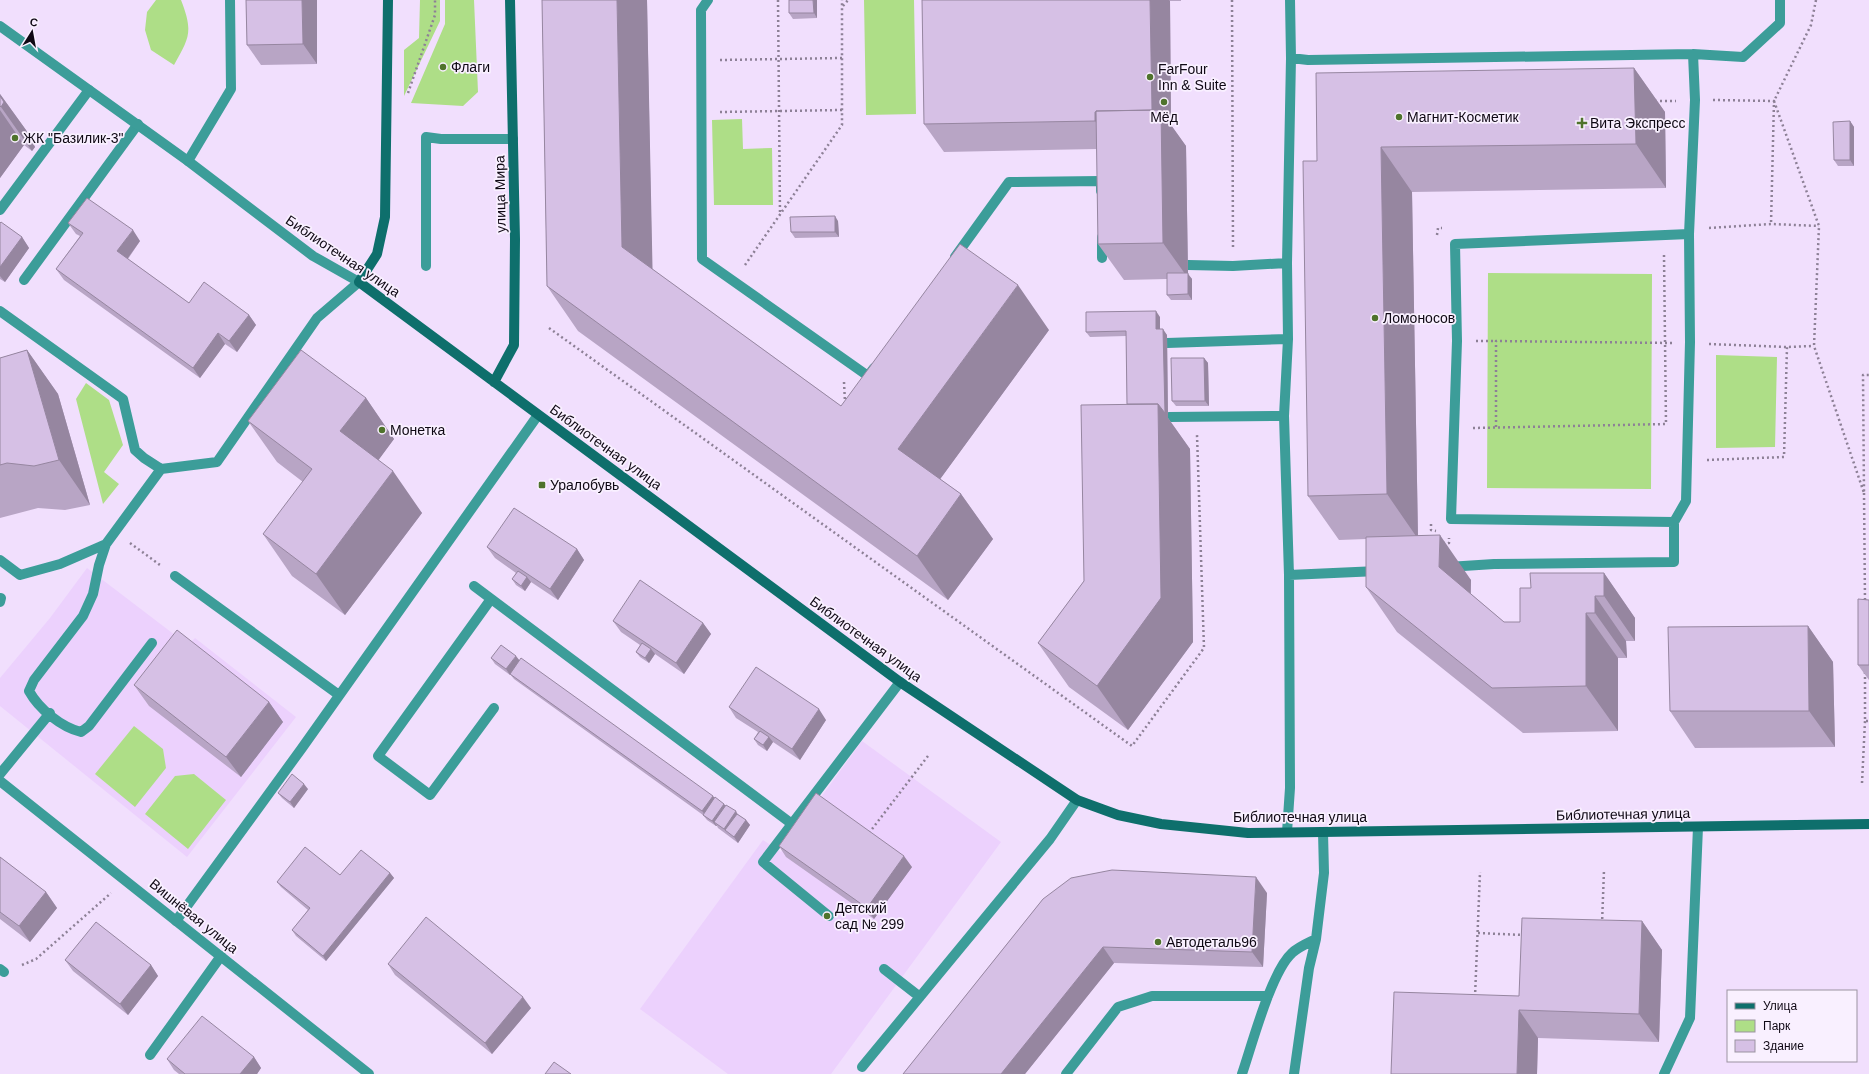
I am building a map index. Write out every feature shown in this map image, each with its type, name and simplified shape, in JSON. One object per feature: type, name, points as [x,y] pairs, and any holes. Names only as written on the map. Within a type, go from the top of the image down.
[{"type":"street","points":[[188,161],[231,89],[230,0]]},
{"type":"street","points":[[0,311],[123,399],[134,450],[144,458],[161,469],[217,462],[317,318],[359,282],[377,254],[385,217],[388,0]]},
{"type":"street","name":"улица Мира","points":[[494,382],[514,346],[515,238],[510,0]]},
{"type":"street","points":[[708,0],[701,10],[702,259],[868,376],[882,357]]},
{"type":"street","points":[[1287,832],[1290,788],[1288,575],[1284,416],[1288,339],[1287,262],[1291,58],[1290,0]]},
{"type":"street","points":[[1291,58],[1308,60],[1693,54],[1743,57],[1780,23],[1780,0]]},
{"type":"street","name":"Библиотечная улица","points":[[0,26],[138,124],[313,256],[359,282],[900,682],[1077,800],[1118,815],[1161,824],[1248,833],[1869,824]]},
{"type":"street","points":[[1441,567],[1494,564],[1674,562],[1674,522],[1686,501],[1690,342],[1689,234],[1695,100],[1693,54]]},
{"type":"street","points":[[0,210],[89,90]]},
{"type":"street","points":[[24,280],[138,124]]},
{"type":"street","points":[[426,266],[426,137],[441,139],[513,138]]},
{"type":"street","points":[[948,266],[1009,182],[1101,181],[1101,204]]},
{"type":"street","points":[[1102,227],[1102,258]]},
{"type":"street","points":[[1674,522],[1451,519],[1457,341],[1456,244],[1689,234]]},
{"type":"street","points":[[1188,265],[1233,266],[1287,262]]},
{"type":"street","points":[[1167,343],[1288,339]]},
{"type":"street","points":[[176,921],[339,695],[538,414]]},
{"type":"street","points":[[1169,417],[1284,416]]},
{"type":"street","points":[[152,643],[89,726],[80,732],[69,729],[35,702],[28,691],[34,680],[83,616],[93,594],[99,565],[106,544],[161,469]]},
{"type":"street","points":[[0,560],[20,575],[60,564],[106,544]]},
{"type":"street","points":[[1288,575],[1388,570]]},
{"type":"street","points":[[175,576],[339,695]]},
{"type":"street","points":[[474,586],[792,824]]},
{"type":"street","points":[[492,599],[378,756],[430,795],[494,708]]},
{"type":"street","points":[[829,916],[763,862],[900,682]]},
{"type":"street","points":[[0,774],[50,713]]},
{"type":"street","name":"Вишнёвая улица","points":[[0,781],[369,1074]]},
{"type":"street","points":[[862,1067],[1050,839],[1077,800]]},
{"type":"street","points":[[1664,1074],[1690,1018],[1698,827]]},
{"type":"street","points":[[1294,1074],[1309,968],[1316,939],[1324,873],[1323,832]]},
{"type":"street","points":[[1242,1074],[1268,996],[1282,968],[1292,952],[1316,939]]},
{"type":"street","points":[[150,1055],[221,956]]},
{"type":"street","points":[[884,969],[920,997]]},
{"type":"street","points":[[1066,1074],[1118,1007],[1152,996],[1268,996]]},
{"type":"path","points":[[406,97],[436,15],[435,0]]},
{"type":"path","points":[[778,0],[780,215]]},
{"type":"path","points":[[734,282],[842,125],[842,0]]},
{"type":"path","points":[[842,6],[848,0]]},
{"type":"path","points":[[1232,0],[1233,266]]},
{"type":"path","points":[[1772,224],[1774,101],[1810,25],[1816,0]]},
{"type":"path","points":[[702,60],[842,58]]},
{"type":"path","points":[[1650,100],[1774,101]]},
{"type":"path","points":[[1674,100],[1674,108]]},
{"type":"path","points":[[1774,101],[1819,226],[1814,346],[1864,493]]},
{"type":"path","points":[[702,113],[842,110]]},
{"type":"path","points":[[1690,222],[1709,228],[1772,224],[1819,226]]},
{"type":"path","points":[[1438,236],[1438,228],[1445,228]]},
{"type":"path","points":[[1664,248],[1666,424]]},
{"type":"path","points":[[549,328],[1132,746],[1204,648],[1196,416]]},
{"type":"path","points":[[1496,427],[1496,341],[1690,342],[1786,347],[1814,346]]},
{"type":"path","points":[[1706,460],[1784,458],[1786,347]]},
{"type":"path","points":[[842,358],[845,408]]},
{"type":"path","points":[[1864,610],[1863,375],[1869,375]]},
{"type":"path","points":[[1454,428],[1688,424]]},
{"type":"path","points":[[1431,522],[1431,530]]},
{"type":"path","points":[[115,532],[175,576]]},
{"type":"path","points":[[1436,544],[1449,543]]},
{"type":"path","points":[[1862,783],[1865,721],[1865,665]]},
{"type":"path","points":[[867,835],[928,756]]},
{"type":"path","points":[[1602,930],[1604,870]]},
{"type":"path","points":[[1475,1000],[1480,872]]},
{"type":"path","points":[[2,971],[36,959],[126,880]]},
{"type":"path","points":[[1478,933],[1524,935]]},
{"type":"shaded area","points":[[87,568],[188,645],[195,638],[296,717],[187,857],[0,706],[0,678],[50,618]]},
{"type":"shaded area","name":"Детский сад № 299","points":[[862,741],[1001,842],[831,1074],[728,1074],[640,1009],[763,840],[781,852]]},
{"type":"green space","points":[[156,0],[181,0],[185,11],[188,34],[184,47],[174,65],[151,50],[145,30],[147,12]]},
{"type":"green space","points":[[420,0],[440,0],[440,21],[404,96],[404,50],[419,38]]},
{"type":"green space","points":[[445,0],[474,0],[478,92],[463,106],[411,103],[445,24]]},
{"type":"green space","points":[[864,0],[914,0],[916,114],[866,115]]},
{"type":"green space","points":[[742,119],[743,149],[772,148],[773,205],[714,205],[712,120]]},
{"type":"green space","points":[[1488,273],[1652,274],[1651,489],[1487,488]]},
{"type":"green space","points":[[1716,355],[1777,357],[1775,447],[1716,448]]},
{"type":"green space","points":[[86,383],[109,400],[123,445],[104,472],[119,484],[103,504],[76,399]]},
{"type":"green space","points":[[134,726],[163,749],[166,768],[135,807],[95,774]]},
{"type":"green space","points":[[194,774],[226,800],[188,849],[145,814],[175,776]]},
{"type":"building","points":[[246,0],[302,0],[303,44],[247,45]]},
{"type":"building","points":[[542,0],[617,0],[622,247],[841,406],[960,244],[1018,285],[898,449],[961,494],[917,556],[547,286]]},
{"type":"building","points":[[789,0],[813,0],[814,13],[789,13]]},
{"type":"building","points":[[922,0],[1150,0],[1152,110],[1096,111],[1095,121],[924,124]]},
{"type":"building","points":[[1634,68],[1636,144],[1381,147],[1387,494],[1308,496],[1303,161],[1317,161],[1316,73]]},
{"type":"building","points":[[0,96],[4,102],[1,107],[0,106]]},
{"type":"building","points":[[1161,110],[1163,243],[1098,244],[1096,111]]},
{"type":"building","points":[[1850,121],[1850,160],[1834,160],[1833,122]]},
{"type":"building","points":[[87,198],[133,230],[117,251],[189,303],[204,282],[249,315],[229,341],[218,333],[193,368],[56,269],[83,233],[68,223]]},
{"type":"building","points":[[835,216],[835,232],[791,232],[790,217]]},
{"type":"building","points":[[1,222],[22,237],[0,267],[0,223]]},
{"type":"building","points":[[1167,273],[1188,273],[1188,294],[1167,295]]},
{"type":"building","points":[[1156,311],[1156,329],[1163,329],[1165,413],[1158,404],[1127,404],[1126,331],[1086,332],[1086,312]]},
{"type":"building","points":[[27,350],[59,460],[34,466],[7,463],[0,465],[0,358]]},
{"type":"building","points":[[301,350],[366,398],[340,431],[393,471],[316,574],[263,534],[312,469],[248,421]]},
{"type":"building","points":[[1171,358],[1204,358],[1205,401],[1172,401]]},
{"type":"building","points":[[1158,404],[1161,598],[1097,686],[1038,643],[1084,581],[1081,405]]},
{"type":"building","points":[[514,508],[577,549],[550,589],[487,547]]},
{"type":"building","points":[[1440,535],[1439,567],[1504,622],[1520,622],[1520,588],[1531,588],[1530,573],[1604,573],[1604,596],[1595,596],[1595,613],[1586,613],[1586,686],[1492,688],[1366,587],[1366,537]]},
{"type":"building","points":[[518,571],[527,577],[521,586],[512,579]]},
{"type":"building","points":[[640,580],[703,623],[676,663],[613,621]]},
{"type":"building","points":[[1858,599],[1869,600],[1869,665],[1858,665]]},
{"type":"building","points":[[1808,626],[1809,711],[1670,711],[1668,627]]},
{"type":"building","points":[[177,630],[269,702],[226,757],[134,685]]},
{"type":"building","points":[[642,643],[651,649],[645,658],[636,652]]},
{"type":"building","points":[[501,645],[516,656],[506,669],[491,658]]},
{"type":"building","points":[[521,658],[713,796],[702,811],[510,674]]},
{"type":"building","points":[[756,667],[819,709],[792,749],[729,707]]},
{"type":"building","points":[[760,731],[769,737],[763,745],[754,739]]},
{"type":"building","points":[[292,774],[304,784],[290,802],[278,793]]},
{"type":"building","points":[[816,793],[904,856],[867,908],[779,846]]},
{"type":"building","points":[[715,797],[724,804],[712,821],[703,815]]},
{"type":"building","points":[[726,805],[736,811],[724,829],[714,822]]},
{"type":"building","points":[[737,814],[746,820],[734,837],[725,830]]},
{"type":"building","points":[[305,847],[340,875],[361,850],[390,873],[323,956],[292,930],[310,908],[277,882]]},
{"type":"building","points":[[0,857],[46,892],[19,926],[0,912]]},
{"type":"building","points":[[1112,870],[1256,877],[1252,952],[1103,947],[1001,1074],[903,1074],[1043,899],[1071,878]]},
{"type":"building","points":[[426,917],[523,997],[485,1043],[388,964]]},
{"type":"building","points":[[1522,918],[1642,921],[1639,1014],[1519,1010],[1517,1074],[1391,1074],[1394,992],[1519,996]]},
{"type":"building","points":[[96,922],[151,965],[120,1004],[65,960]]},
{"type":"building","points":[[202,1016],[254,1057],[240,1074],[185,1074],[167,1059]]},
{"type":"building","points":[[554,1062],[571,1074],[545,1074]]},
{"type":"place","name":"Флаги","points":[[443,67]]},
{"type":"place","name":"FarFour Inn & Suite","points":[[1150,77]]},
{"type":"place","name":"Мёд","points":[[1164,102]]},
{"type":"place","name":"Магнит-Косметик","points":[[1399,117]]},
{"type":"place","name":"Вита Экспресс","points":[[1582,123]]},
{"type":"place","name":"ЖК \"Базилик-3\"","points":[[15,138]]},
{"type":"place","name":"Ломоносов","points":[[1375,318]]},
{"type":"place","name":"Монетка","points":[[382,430]]},
{"type":"place","name":"Уралобувь","points":[[542,485]]},
{"type":"place","name":"Детский сад № 299","points":[[827,916]]},
{"type":"place","name":"Автодеталь96","points":[[1158,942]]}]
